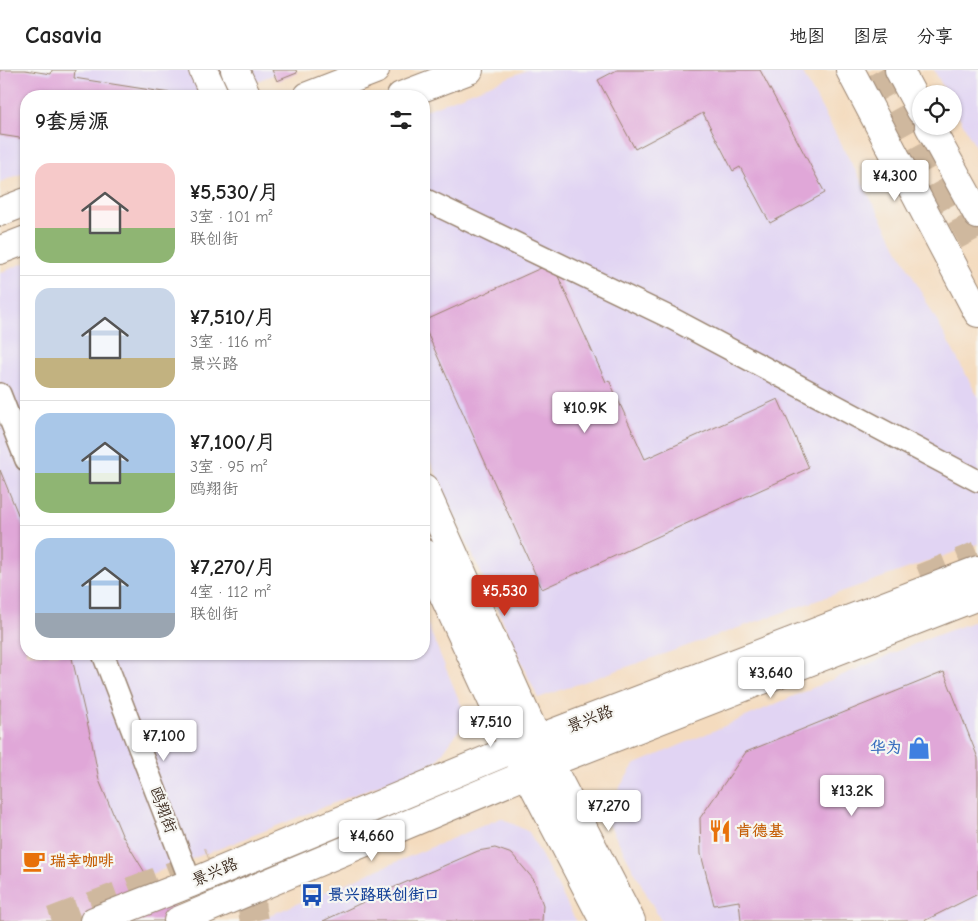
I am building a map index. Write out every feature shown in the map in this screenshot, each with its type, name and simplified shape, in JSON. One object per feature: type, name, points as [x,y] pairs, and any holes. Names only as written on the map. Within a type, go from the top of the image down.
[{"type":"street","points":[[203,70],[212,90]]},
{"type":"street","points":[[235,70],[244,90]]},
{"type":"street","points":[[323,90],[375,70]]},
{"type":"street","points":[[417,90],[469,70]]},
{"type":"street","points":[[850,70],[978,313]]},
{"type":"street","points":[[899,70],[912,94]]},
{"type":"street","points":[[935,135],[978,215]]},
{"type":"street","points":[[430,202],[671,318],[978,481]]},
{"type":"street","points":[[0,212],[20,204]]},
{"type":"street","points":[[0,250],[20,242]]},
{"type":"street","points":[[0,394],[20,445]]},
{"type":"street","points":[[430,503],[526,744]]},
{"type":"street","points":[[430,564],[526,744],[604,921]]},
{"type":"street","name":"景兴路","points":[[94,921],[191,883],[526,744],[978,570]]},
{"type":"street","name":"景兴路","points":[[178,921],[538,769],[978,596]]},
{"type":"street","name":"鸥翔街","points":[[105,660],[191,883]]},
{"type":"street","points":[[538,769],[631,921]]},
{"type":"shaded area","points":[[0,70],[285,70],[234,90],[20,90],[20,174],[0,182]]},
{"type":"shaded area","points":[[527,70],[801,70],[978,397],[978,544],[538,698],[430,461],[430,109]]},
{"type":"shaded area","points":[[934,70],[978,70],[978,152],[962,122],[962,85],[942,85]]},
{"type":"shaded area","points":[[20,265],[20,660],[430,660],[430,630],[467,719],[436,762],[226,846],[26,921],[0,921],[0,273]]},
{"type":"shaded area","points":[[978,620],[978,920],[661,921],[603,813],[634,765],[924,640]]},
{"type":"shaded area","points":[[501,818],[529,832],[576,921],[256,921]]},
{"type":"building","points":[[0,70],[25,70],[51,74],[52,70],[75,70],[74,78],[151,90],[20,90],[20,138],[0,135]]},
{"type":"building","points":[[272,70],[296,70],[297,73],[277,81]]},
{"type":"building","points":[[617,70],[760,70],[825,193],[770,223],[740,167],[733,171],[703,113],[635,149],[598,80]]},
{"type":"building","points":[[552,263],[606,382],[609,380],[645,459],[778,399],[809,468],[542,589],[430,339],[430,318]]},
{"type":"building","points":[[0,470],[20,519],[20,660],[72,660],[99,780],[122,835],[144,871],[188,921],[0,921]]},
{"type":"building","points":[[944,672],[978,758],[978,894],[924,921],[741,921],[739,901],[714,905],[701,854],[700,818],[746,752]]},
{"type":"building","points":[[495,848],[512,854],[534,880],[543,905],[542,921],[323,921],[478,851]]},
{"type":"tunnel","points":[[879,70],[978,249]]},
{"type":"tunnel","points":[[921,578],[978,555]]},
{"type":"tunnel","points":[[254,921],[251,893],[255,877],[265,863],[287,841]]},
{"type":"tunnel","points":[[52,921],[210,861]]},
{"type":"place","name":"华为","points":[[919,748]]},
{"type":"place","name":"肯德基","points":[[720,831]]},
{"type":"place","name":"瑞幸咖啡","points":[[34,861]]},
{"type":"place","name":"景兴路联创街口","points":[[312,895]]}]
